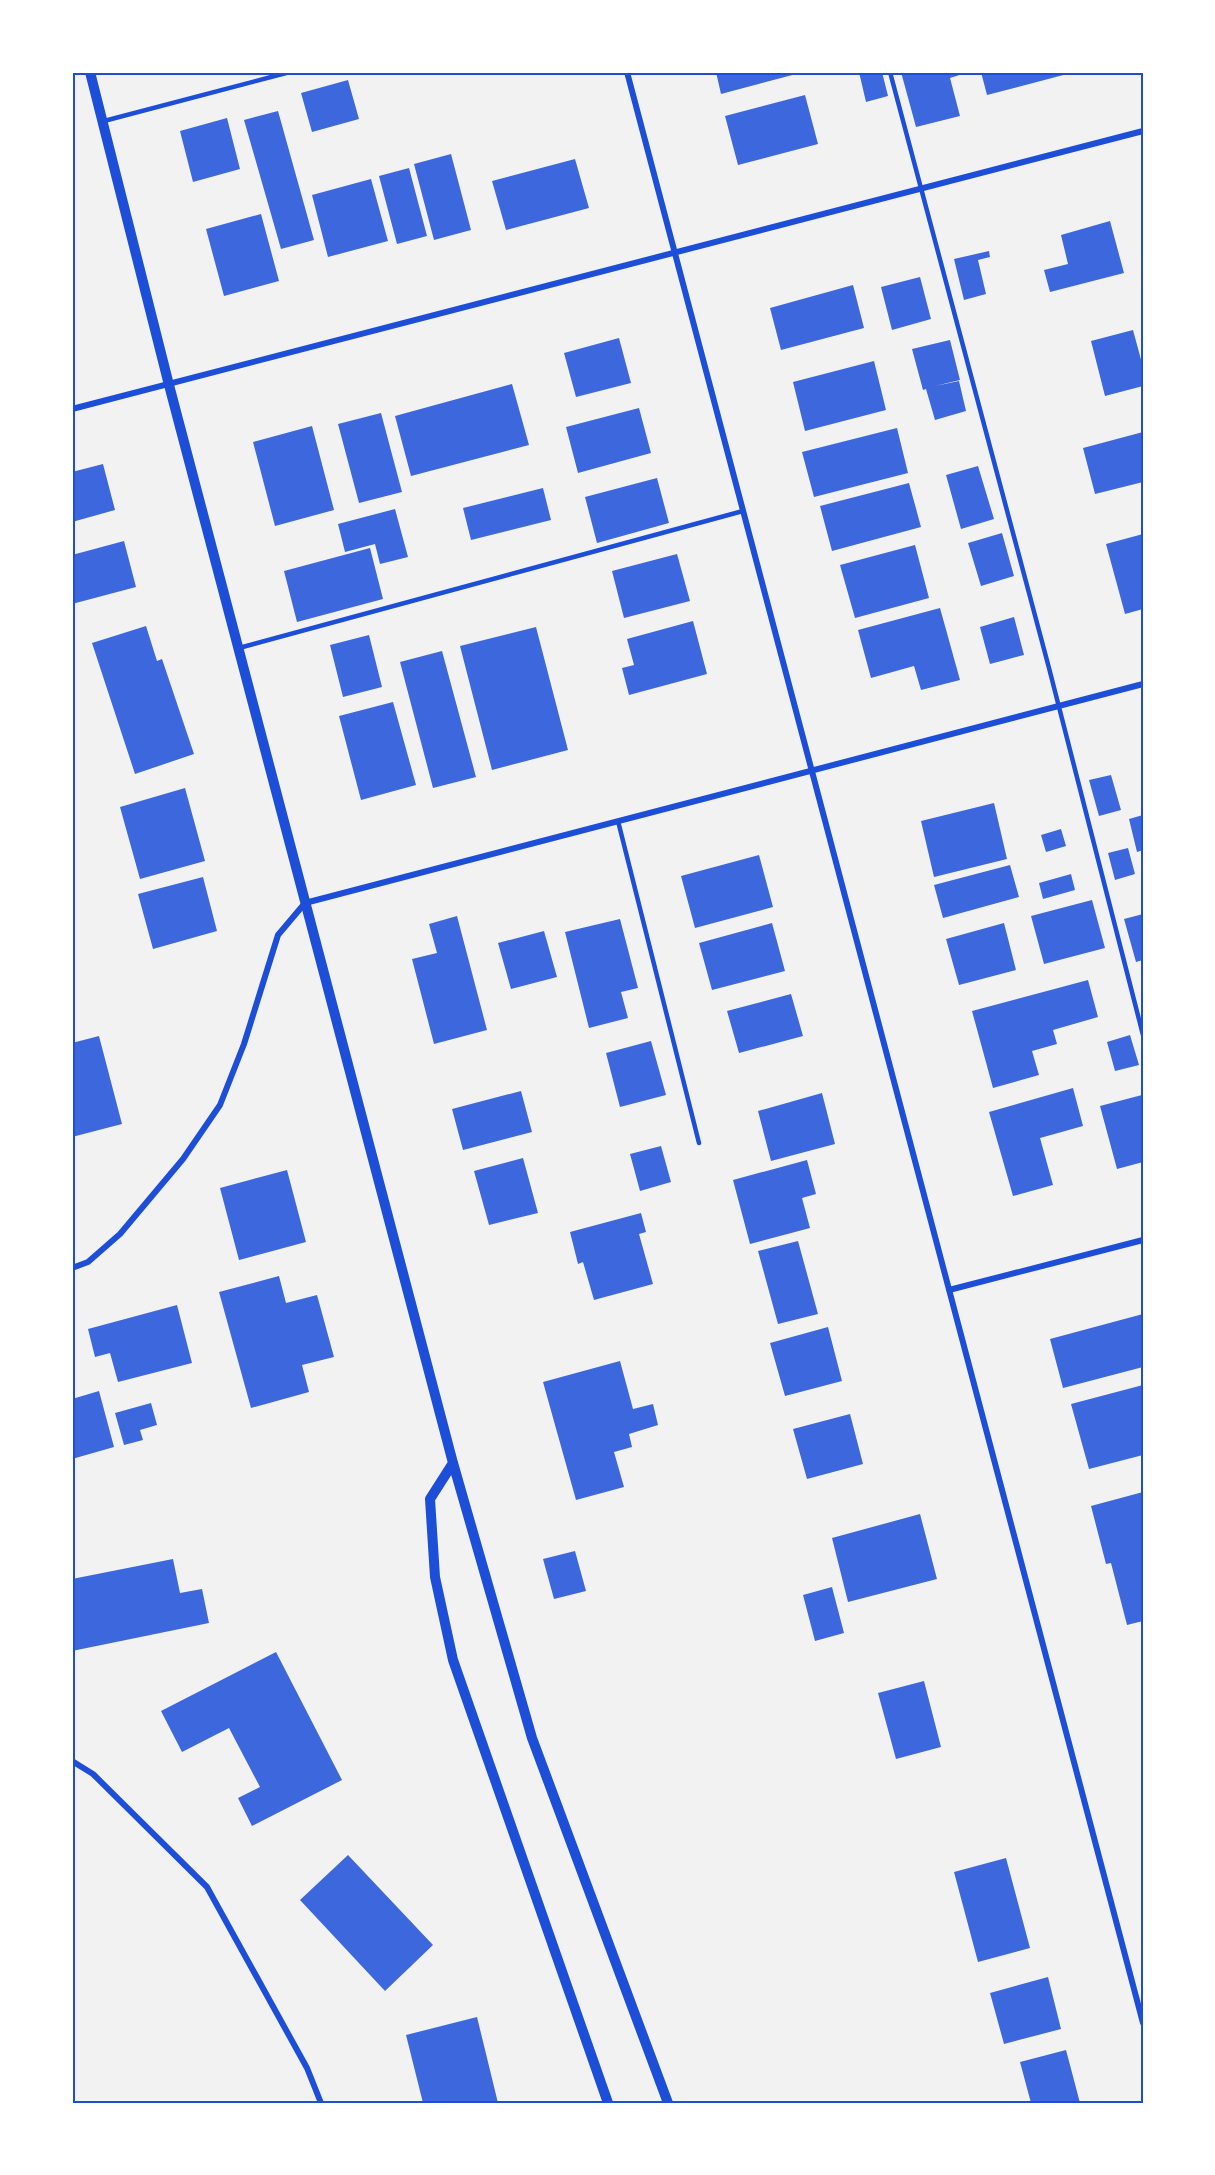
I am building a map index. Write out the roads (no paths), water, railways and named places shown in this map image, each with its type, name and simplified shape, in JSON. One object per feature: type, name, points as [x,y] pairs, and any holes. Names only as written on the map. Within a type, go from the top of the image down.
[{"type":"street","points":[[90,72],[169,385],[453,1462],[532,1738],[668,2103]]},
{"type":"street","points":[[627,72],[1143,2023]]},
{"type":"street","points":[[72,409],[1143,131]]},
{"type":"street","points":[[72,1268],[88,1262],[120,1234],[183,1159],[220,1106],[244,1044],[278,935],[305,903],[1143,684]]},
{"type":"street","points":[[949,1290],[1143,1240]]},
{"type":"street","points":[[453,1462],[430,1498],[435,1577],[453,1660],[608,2103]]},
{"type":"street","points":[[72,1761],[93,1774],[207,1887],[307,2068],[321,2103]]},
{"type":"lane","points":[[103,121],[290,72]]},
{"type":"lane","points":[[890,72],[1143,1035]]},
{"type":"lane","points":[[239,648],[743,511]]},
{"type":"lane","points":[[618,821],[699,1143]]}]
